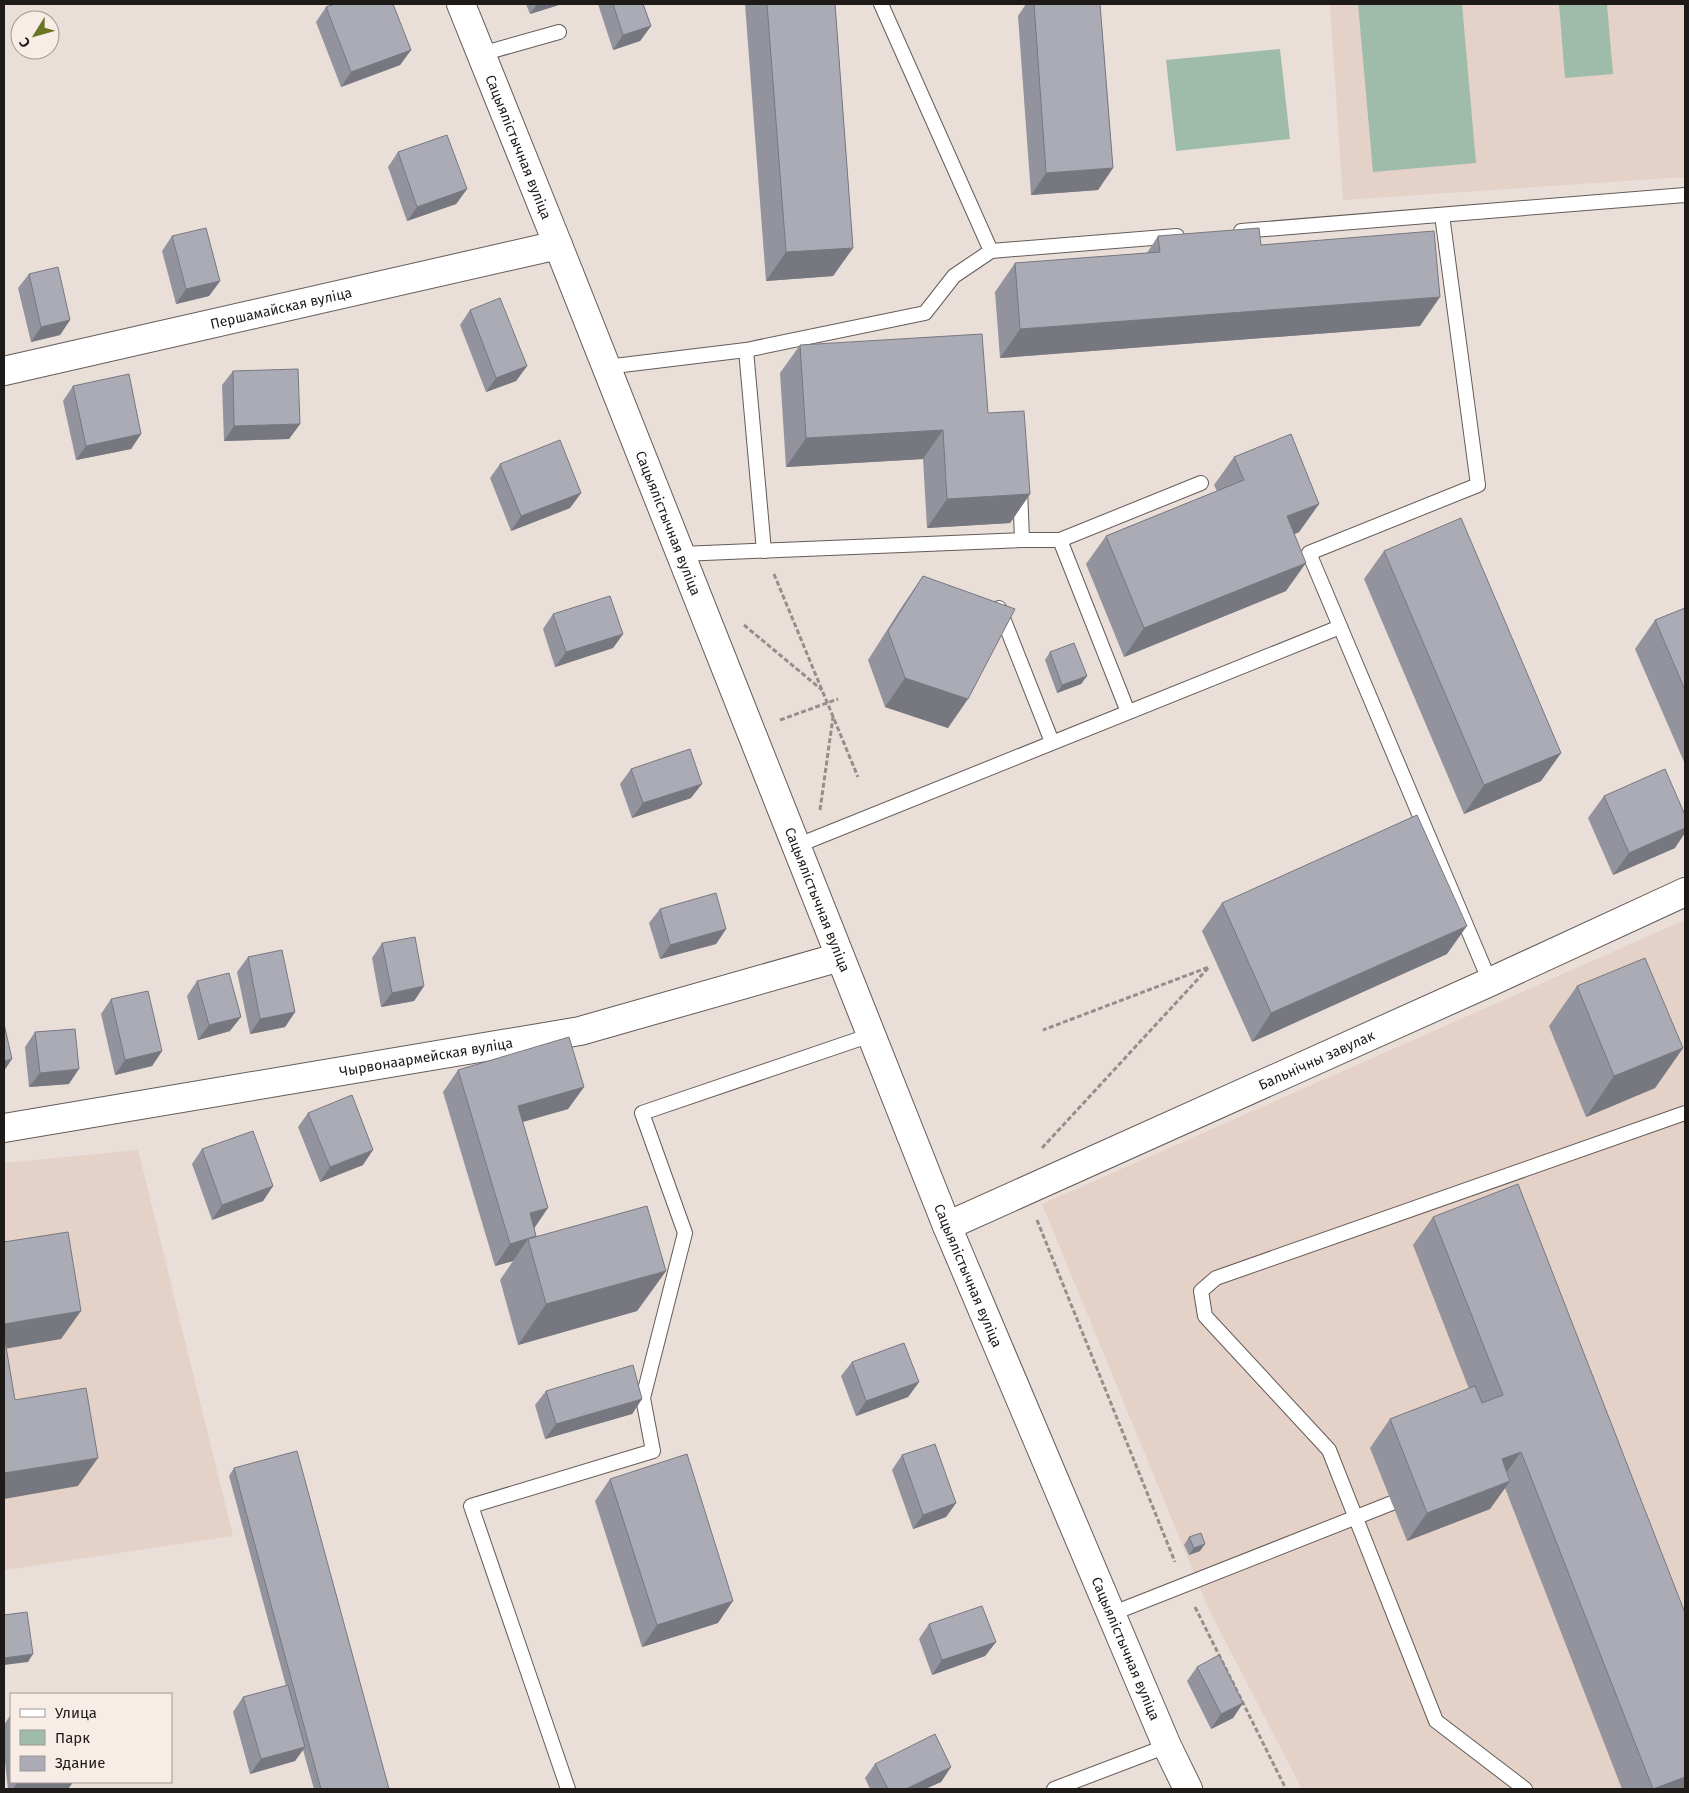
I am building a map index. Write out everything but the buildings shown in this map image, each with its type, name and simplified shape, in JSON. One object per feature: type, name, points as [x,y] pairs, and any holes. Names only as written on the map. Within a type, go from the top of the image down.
[{"type":"street","name":"Сацыялістычная вуліца","points":[[461,4],[947,1226],[1167,1746],[1188,1789]]},
{"type":"street","name":"Першамайская вуліца","points":[[4,371],[558,245]]},
{"type":"street","name":"Бальнічны завулак","points":[[947,1226],[1490,982],[1685,892]]},
{"type":"street","name":"Чырвонаармейская вуліца","points":[[4,1128],[580,1030],[840,957]]},
{"type":"lane","points":[[881,4],[991,251]]},
{"type":"lane","points":[[481,54],[559,32]]},
{"type":"lane","points":[[1226,232],[1685,195]]},
{"type":"lane","points":[[1442,214],[1478,485],[1309,553],[1490,982]]},
{"type":"lane","points":[[606,367],[746,350],[925,313],[954,276],[991,251],[1187,235]]},
{"type":"lane","points":[[746,350],[764,551]]},
{"type":"lane","points":[[1020,473],[1022,540]]},
{"type":"lane","points":[[681,554],[1060,540],[1201,484]]},
{"type":"lane","points":[[1060,540],[1128,712]]},
{"type":"lane","points":[[999,607],[1052,742]]},
{"type":"lane","points":[[796,846],[1340,627]]},
{"type":"lane","points":[[568,1789],[471,1506],[654,1452],[643,1398],[684,1233],[642,1113],[871,1035]]},
{"type":"lane","points":[[1525,1789],[1436,1721],[1330,1450],[1205,1316],[1201,1291],[1216,1278],[1685,1113]]},
{"type":"lane","points":[[1111,1614],[1392,1503]]},
{"type":"lane","points":[[1054,1789],[1167,1746]]},
{"type":"path","points":[[764,551],[858,777]]},
{"type":"path","points":[[739,622],[822,690]]},
{"type":"path","points":[[779,721],[838,699]]},
{"type":"path","points":[[818,819],[834,717]]},
{"type":"path","points":[[1039,1150],[1209,967],[1042,1030]]},
{"type":"path","points":[[1037,1219],[1184,1586],[1286,1789]]},
{"type":"shaded area","points":[[1330,4],[1685,4],[1685,177],[1343,200]]},
{"type":"shaded area","points":[[1685,920],[1685,1789],[1302,1789],[1210,1612],[1042,1204]]},
{"type":"shaded area","points":[[138,1150],[233,1536],[4,1570],[4,1163]]},
{"type":"green space","points":[[1358,4],[1462,4],[1476,163],[1373,172]]},
{"type":"green space","points":[[1559,4],[1607,4],[1613,74],[1565,78]]},
{"type":"green space","points":[[1280,49],[1290,139],[1176,151],[1166,60]]}]
